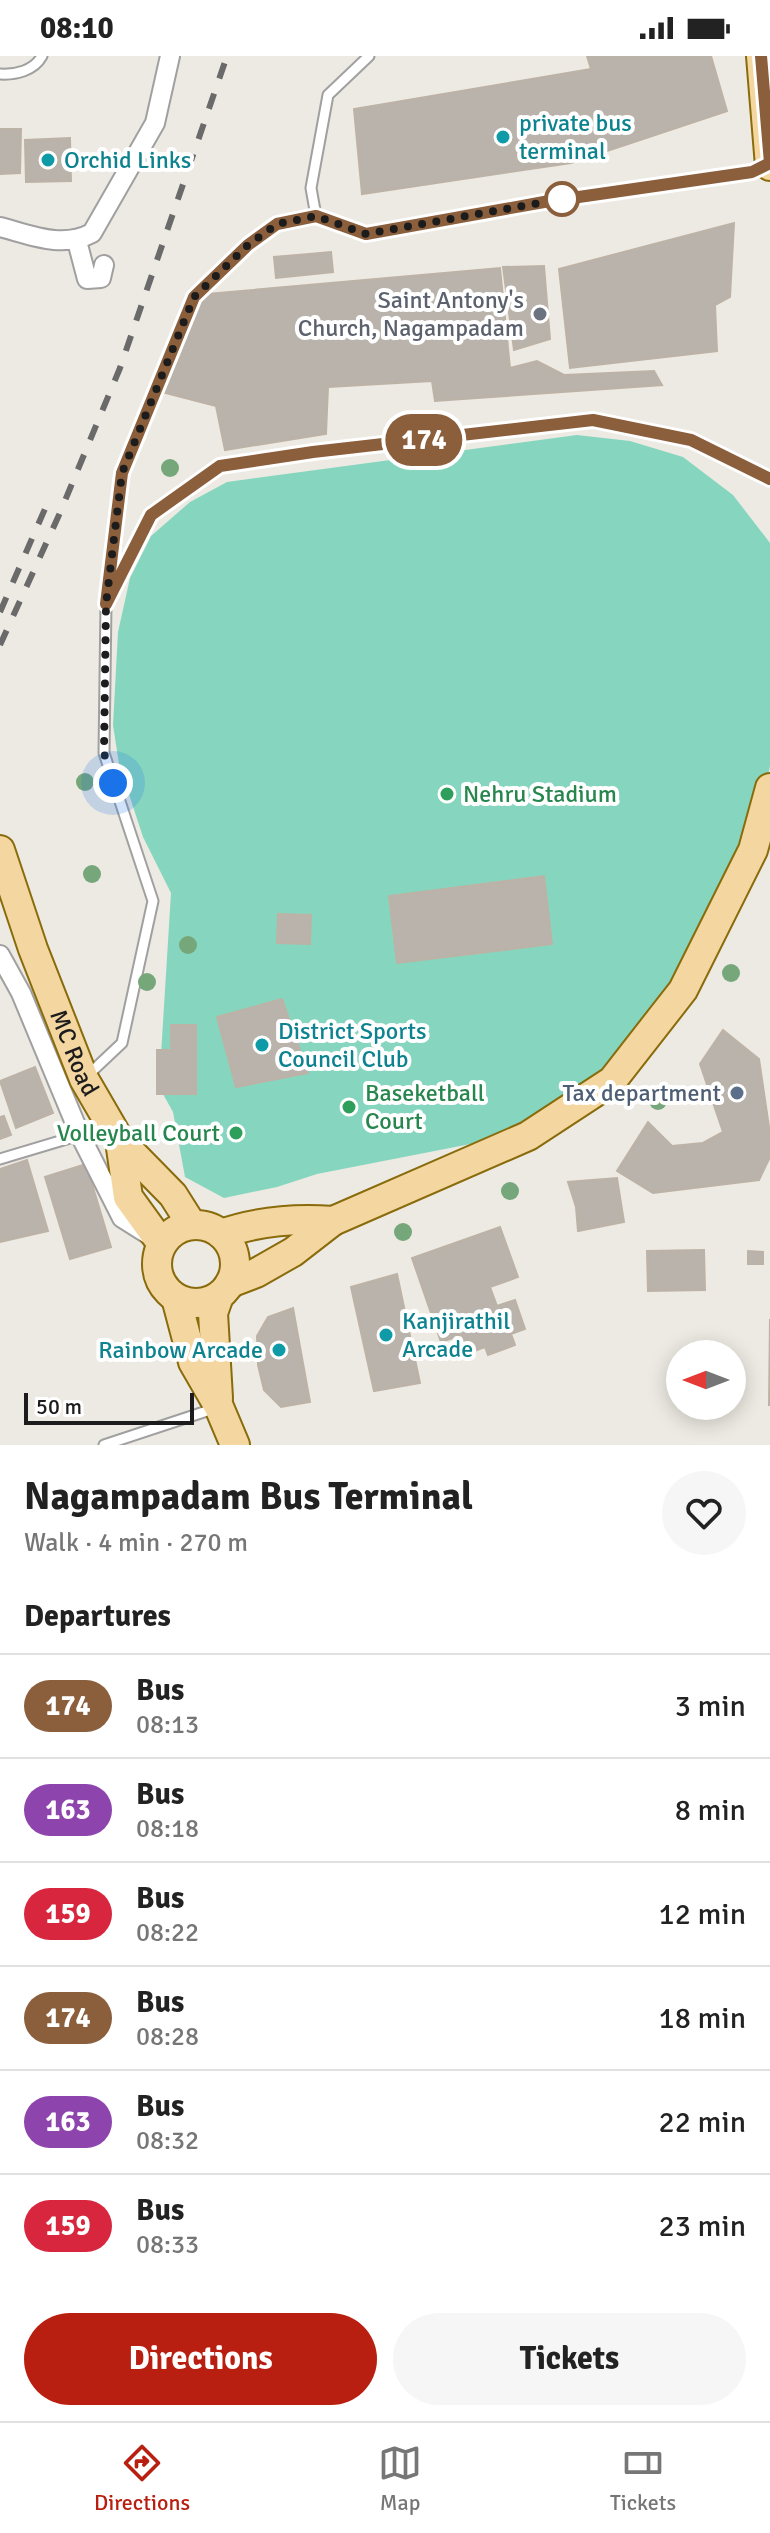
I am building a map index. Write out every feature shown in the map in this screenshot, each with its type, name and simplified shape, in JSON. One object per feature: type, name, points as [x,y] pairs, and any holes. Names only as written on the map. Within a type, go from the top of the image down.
[{"type":"main road","points":[[761,56],[770,164]]},
{"type":"main road","points":[[176,1298],[198,1303],[293,1252],[333,1221],[528,1136],[612,1081],[683,990],[753,850],[770,788]]},
{"type":"main road","name":"MC Road","points":[[0,850],[33,949],[84,1079],[120,1141],[128,1197],[162,1244]]},
{"type":"main road","points":[[120,1141],[173,1195],[192,1225]]},
{"type":"main road","points":[[221,1234],[246,1225],[293,1218],[333,1221]]},
{"type":"main road","points":[[219,1407],[213,1313],[234,1270],[234,1256],[230,1244],[221,1234],[202,1225],[192,1225],[181,1228],[162,1244],[157,1264],[162,1283],[176,1298],[193,1362],[219,1407],[235,1445]]},
{"type":"street","points":[[0,227],[57,242],[77,241],[92,233],[155,123],[170,56]]},
{"type":"street","points":[[77,241],[87,279],[101,278],[104,265]]},
{"type":"street","points":[[0,955],[21,993],[80,1135],[122,1218],[162,1244]]},
{"type":"lane","points":[[0,74],[16,75],[39,62],[42,56]]},
{"type":"lane","points":[[316,216],[311,188],[328,95],[369,56]]},
{"type":"lane","points":[[84,1079],[122,1043],[153,901],[104,753],[106,604],[122,473],[194,297],[248,245],[277,224],[316,216],[366,234],[544,202],[752,172],[770,164]]},
{"type":"lane","points":[[106,604],[151,515],[220,466],[313,452],[593,420],[691,440],[770,479]]},
{"type":"lane","points":[[0,1159],[80,1135]]},
{"type":"lane","points":[[104,1445],[219,1407]]},
{"type":"green space","name":"Nehru Stadium","points":[[577,435],[630,441],[683,457],[733,495],[770,543],[770,766],[759,822],[655,1022],[574,1102],[511,1136],[317,1174],[277,1187],[224,1198],[185,1177],[173,1112],[159,1087],[171,893],[143,837],[119,764],[113,725],[118,632],[130,578],[151,536],[190,502],[227,482]]},
{"type":"building","name":"private bus terminal","points":[[587,56],[711,56],[727,111],[571,163],[362,194],[354,109],[591,69]]},
{"type":"building","points":[[0,129],[21,129],[20,173],[0,174]]},
{"type":"building","name":"Orchid Links","points":[[70,138],[71,181],[26,182],[25,140]]},
{"type":"building","points":[[734,223],[730,297],[715,305],[717,351],[570,368],[559,269]]},
{"type":"building","points":[[331,252],[333,272],[276,278],[274,257]]},
{"type":"building","points":[[544,266],[550,339],[514,350],[503,267]]},
{"type":"building","points":[[500,268],[510,368],[537,361],[564,375],[654,371],[662,385],[435,401],[432,381],[328,387],[326,434],[225,450],[216,406],[162,392],[196,295]]},
{"type":"building","points":[[544,876],[552,944],[397,963],[389,896]]},
{"type":"building","points":[[278,914],[311,915],[310,944],[277,943]]},
{"type":"building","name":"District Sports Council Club","points":[[282,999],[308,1073],[236,1087],[217,1017]]},
{"type":"building","points":[[171,1025],[196,1025],[196,1094],[157,1094],[157,1050],[171,1050]]},
{"type":"building","name":"Tax department","points":[[723,1030],[759,1059],[770,1134],[770,1157],[759,1180],[653,1193],[617,1171],[648,1122],[672,1146],[703,1143],[723,1132],[700,1064]]},
{"type":"building","points":[[35,1067],[53,1113],[16,1128],[0,1081]]},
{"type":"building","points":[[4,1116],[11,1135],[0,1139],[0,1117]]},
{"type":"building","points":[[27,1160],[48,1231],[0,1242],[0,1169]]},
{"type":"building","points":[[86,1164],[111,1247],[70,1259],[45,1177]]},
{"type":"building","points":[[617,1178],[624,1222],[578,1231],[576,1207],[568,1182]]},
{"type":"building","points":[[500,1227],[518,1277],[490,1287],[497,1306],[515,1300],[525,1329],[511,1334],[515,1345],[488,1355],[485,1347],[469,1353],[462,1335],[441,1342],[412,1258]]},
{"type":"building","points":[[704,1250],[705,1290],[648,1291],[647,1251]]},
{"type":"building","points":[[748,1251],[763,1252],[763,1264],[748,1264]]},
{"type":"building","name":"Kanjirathil Arcade","points":[[397,1274],[420,1383],[374,1391],[351,1287]]},
{"type":"building","name":"Rainbow Arcade","points":[[293,1308],[310,1402],[281,1407],[264,1390],[258,1365],[257,1336],[268,1317]]},
{"type":"building","points":[[770,1319],[770,1405],[769,1405]]},
{"type":"railway","points":[[0,645],[59,515],[120,368],[227,56]]},
{"type":"railway","points":[[0,612],[51,495]]},
{"type":"bus line","name":"174","points":[[761,56],[770,163],[752,172],[544,202],[366,234],[316,216],[277,224],[248,245],[194,297],[122,473],[106,604],[151,515],[220,466],[313,452],[593,420],[691,440],[770,479]]},
{"type":"place","name":"private bus terminal","points":[[503,137]]},
{"type":"place","name":"Orchid Links","points":[[48,160]]},
{"type":"place","name":"Saint Antony's Church, Nagampadam","points":[[540,314]]},
{"type":"place","name":"Nehru Stadium","points":[[447,794]]},
{"type":"place","name":"District Sports Council Club","points":[[262,1045]]},
{"type":"place","name":"Tax department","points":[[737,1093]]},
{"type":"place","name":"Baseketball Court","points":[[349,1107]]},
{"type":"place","name":"Volleyball Court","points":[[236,1133]]},
{"type":"place","name":"Kanjirathil Arcade","points":[[386,1335]]},
{"type":"place","name":"Rainbow Arcade","points":[[279,1350]]},
{"type":"route","points":[[113,783],[104,753],[106,604],[122,473],[194,297],[248,245],[277,224],[316,216],[366,234],[573,197],[562,199]]}]
